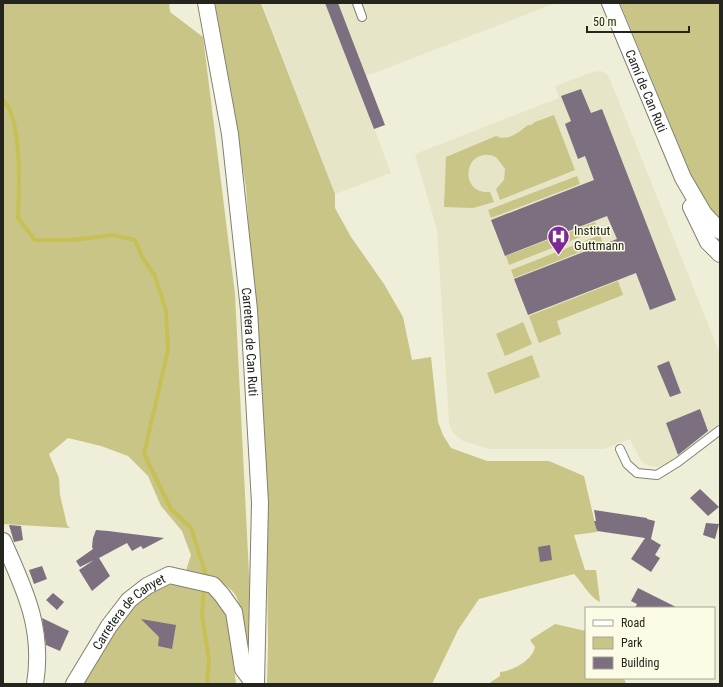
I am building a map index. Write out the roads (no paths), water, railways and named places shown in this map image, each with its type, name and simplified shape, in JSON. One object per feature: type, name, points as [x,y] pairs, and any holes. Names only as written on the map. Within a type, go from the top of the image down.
[{"type":"street","name":"Carretera de Can Ruti","points":[[206,3],[230,134],[249,310],[260,503],[255,684]]},
{"type":"street","name":"Camí de Can Ruti","points":[[610,3],[684,178],[704,214],[719,232]]},
{"type":"street","name":"Camí de Can Ruti","points":[[684,178],[691,206],[705,236],[708,242],[720,254]]},
{"type":"street","points":[[3,541],[24,589],[36,628],[38,666],[35,684]]},
{"type":"street","name":"Carretera de Canyet","points":[[74,684],[109,626],[129,600],[147,586],[168,576],[213,585],[222,595],[234,612],[243,669],[255,684]]},
{"type":"lane","points":[[357,3],[362,17]]},
{"type":"lane","points":[[620,449],[627,464],[637,473],[657,475],[678,462],[720,430]]},
{"type":"waterway","points":[[3,100],[14,123],[17,139],[19,174],[18,218],[35,240],[72,240],[113,235],[135,240],[142,257],[155,276],[166,311],[168,350],[144,454],[171,509],[191,528],[206,575],[205,580]]},
{"type":"waterway","points":[[204,587],[202,616],[209,659],[207,684]]},
{"type":"place","name":"Institut Guttmann","points":[[559,256]]}]
